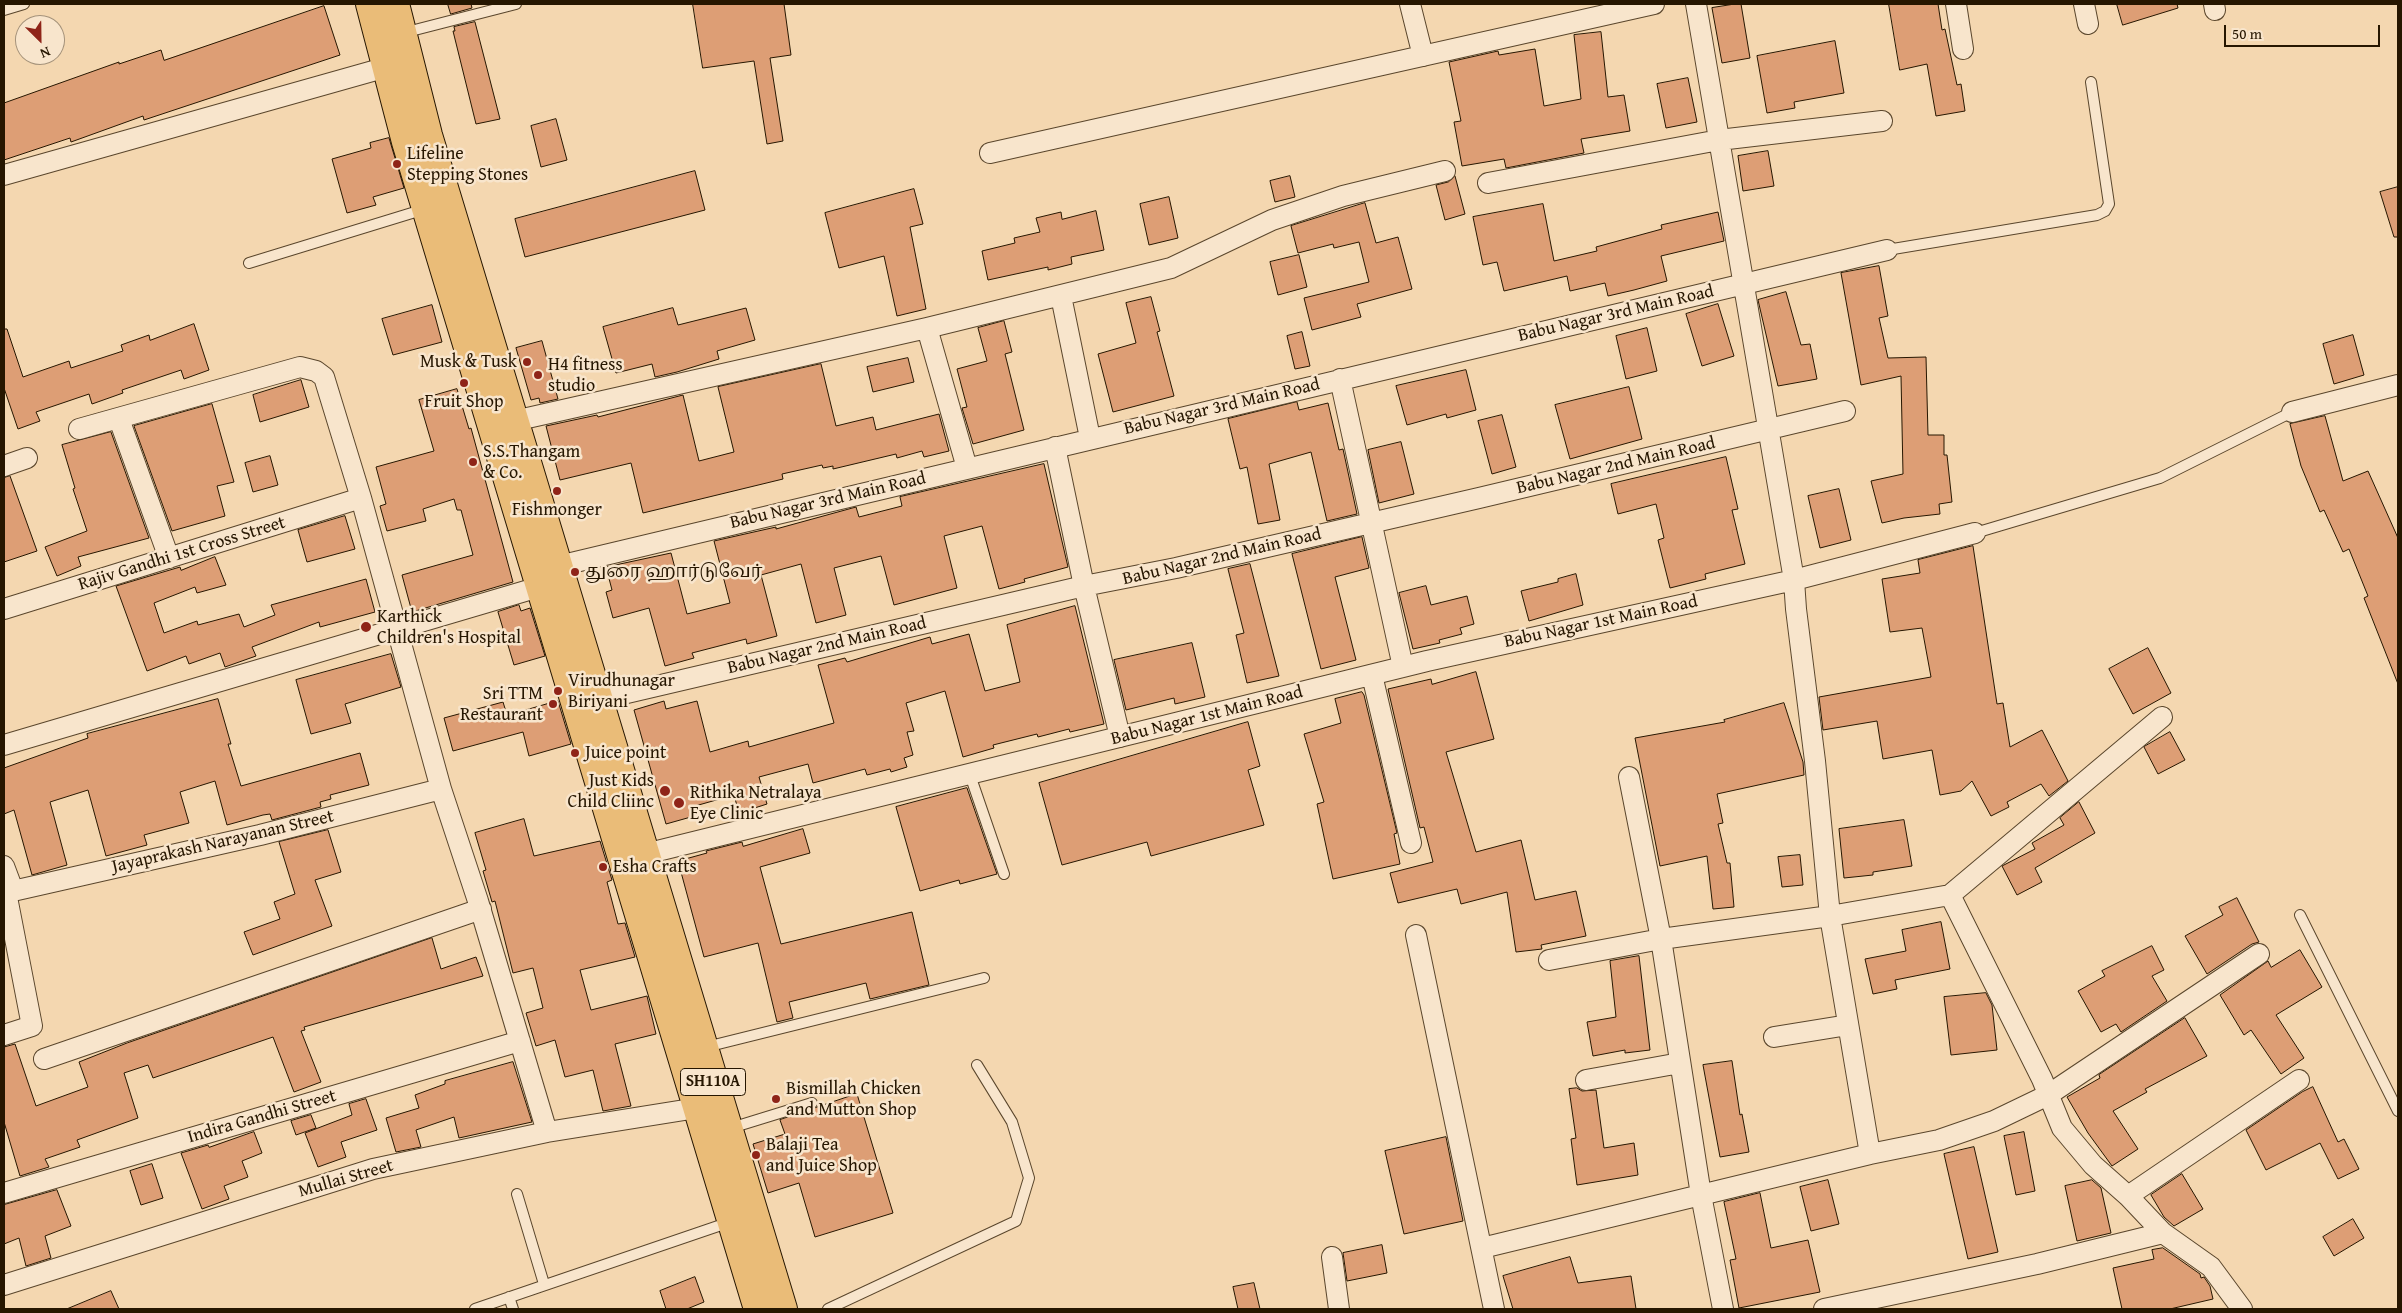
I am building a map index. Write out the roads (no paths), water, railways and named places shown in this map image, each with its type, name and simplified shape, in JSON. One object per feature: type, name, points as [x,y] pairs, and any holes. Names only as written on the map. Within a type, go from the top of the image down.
[{"type":"main road","name":"SH110A","points":[[370,4],[387,67],[417,139],[514,421],[544,575],[598,703],[633,857],[697,1108],[742,1218],[783,1309]]},
{"type":"main road","name":"SH110A","points":[[395,4],[402,34],[426,209],[633,857],[703,1048],[727,1130],[758,1309]]},
{"type":"street","points":[[1410,4],[1423,56]]},
{"type":"street","points":[[990,153],[1423,56],[1587,11],[1654,4]]},
{"type":"street","points":[[1696,4],[1794,580],[1815,761],[1830,916],[1870,1154]]},
{"type":"street","points":[[1956,4],[1963,49]]},
{"type":"street","points":[[2084,4],[2088,24]]},
{"type":"street","points":[[4,175],[387,67]]},
{"type":"street","points":[[1488,183],[1719,140],[1882,121]]},
{"type":"street","points":[[514,421],[927,328],[1171,268],[1272,220],[1343,196],[1445,171]]},
{"type":"street","name":"Babu Nagar 3rd Main Road","points":[[4,745],[396,629],[544,575],[1090,438],[1887,250]]},
{"type":"street","points":[[1060,296],[1090,438]]},
{"type":"street","points":[[927,328],[967,468]]},
{"type":"street","points":[[79,429],[300,367],[316,371],[324,377],[361,498],[441,789],[481,909],[546,1132]]},
{"type":"street","points":[[1340,380],[1403,667]]},
{"type":"street","points":[[2292,412],[2398,385]]},
{"type":"street","name":"Babu Nagar 2nd Main Road","points":[[598,703],[614,696],[1084,586],[1176,568],[1370,523],[1768,430],[1845,410]]},
{"type":"street","points":[[119,419],[169,558]]},
{"type":"street","points":[[1055,447],[1084,586],[1120,737]]},
{"type":"street","points":[[4,466],[27,458]]},
{"type":"street","name":"Rajiv Gandhi 1st Cross Street","points":[[4,609],[361,498]]},
{"type":"street","name":"Babu Nagar 1st Main Road","points":[[633,857],[1372,674],[1794,580],[1975,533]]},
{"type":"street","points":[[1372,674],[1411,843]]},
{"type":"street","points":[[1550,960],[1661,939],[1830,916],[1950,895],[2162,717]]},
{"type":"street","points":[[1629,777],[1661,939],[1701,1195],[1723,1309]]},
{"type":"street","name":"Jayaprakash Narayanan Street","points":[[8,891],[260,835],[441,789]]},
{"type":"street","points":[[4,866],[32,1026],[4,1035]]},
{"type":"street","points":[[1950,895],[2048,1095],[2062,1128],[2093,1165],[2128,1196],[2163,1233],[2211,1267],[2242,1309]]},
{"type":"street","points":[[44,1059],[481,909]]},
{"type":"street","points":[[1416,935],[1494,1309]]},
{"type":"street","points":[[1482,1248],[1870,1154],[1939,1140],[1994,1120],[2048,1095],[2259,954]]},
{"type":"street","points":[[1774,1037],[1848,1025]]},
{"type":"street","name":"Indira Gandhi Street","points":[[4,1193],[520,1041]]},
{"type":"street","points":[[1586,1080],[1680,1063]]},
{"type":"street","points":[[2128,1196],[2298,1080]]},
{"type":"street","name":"Mullai Street","points":[[4,1285],[373,1169],[546,1132],[697,1108]]},
{"type":"street","points":[[1824,1309],[2037,1264],[2163,1233]]},
{"type":"street","points":[[1332,1257],[1339,1309]]},
{"type":"lane","points":[[4,10],[24,4]]},
{"type":"lane","points":[[402,34],[516,4]]},
{"type":"lane","points":[[1887,250],[2097,215],[2105,211],[2109,204],[2091,82]]},
{"type":"lane","points":[[250,263],[426,209]]},
{"type":"lane","points":[[1975,533],[2160,478],[2292,412]]},
{"type":"lane","points":[[970,775],[1004,874]]},
{"type":"lane","points":[[2300,915],[2398,1111]]},
{"type":"lane","points":[[703,1048],[984,978]]},
{"type":"lane","points":[[828,1309],[1016,1222],[1030,1178],[1012,1122],[977,1065]]},
{"type":"lane","points":[[727,1130],[812,1103]]},
{"type":"lane","points":[[517,1194],[544,1284]]},
{"type":"lane","points":[[475,1309],[742,1218]]},
{"type":"lane","points":[[509,1297],[513,1309]]},
{"type":"place","name":"Lifeline Stepping Stones","points":[[397,164]]},
{"type":"place","name":"Musk & Tusk","points":[[527,362]]},
{"type":"place","name":"H4 fitness studio","points":[[538,375]]},
{"type":"place","name":"Fruit Shop","points":[[464,383]]},
{"type":"place","name":"S.S.Thangam & Co.","points":[[473,462]]},
{"type":"place","name":"Fishmonger","points":[[557,491]]},
{"type":"place","name":"துரை ஹார்டுவேர்","points":[[575,572]]},
{"type":"place","name":"Karthick Children's Hospital","points":[[366,627]]},
{"type":"place","name":"Virudhunagar Biriyani","points":[[558,691]]},
{"type":"place","name":"Sri TTM Restaurant","points":[[553,704]]},
{"type":"place","name":"Juice point","points":[[575,753]]},
{"type":"place","name":"Just Kids Child Cliinc","points":[[665,791]]},
{"type":"place","name":"Rithika Netralaya Eye Clinic","points":[[679,803]]},
{"type":"place","name":"Esha Crafts","points":[[603,867]]},
{"type":"place","name":"Bismillah Chicken and Mutton Shop","points":[[776,1099]]},
{"type":"place","name":"Balaji Tea and Juice Shop","points":[[756,1155]]}]
